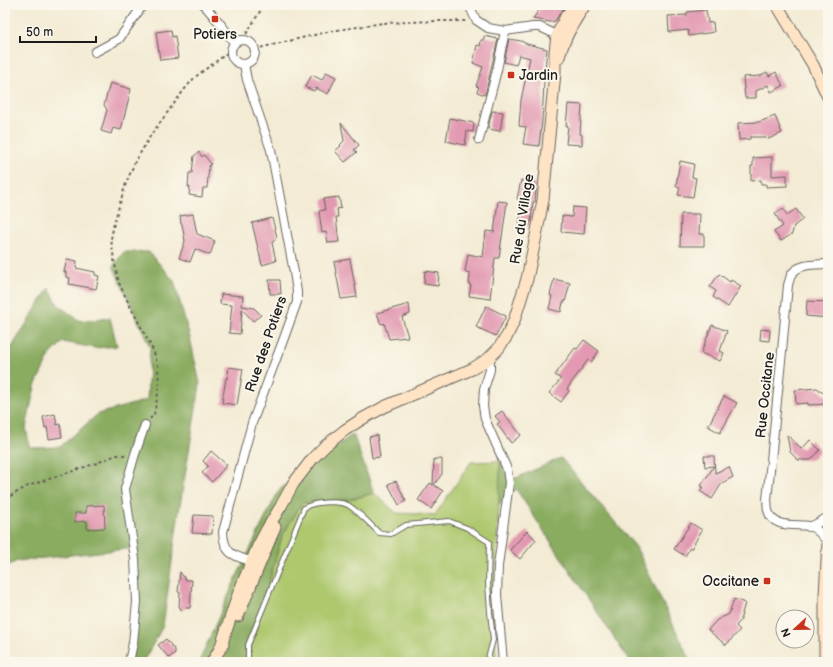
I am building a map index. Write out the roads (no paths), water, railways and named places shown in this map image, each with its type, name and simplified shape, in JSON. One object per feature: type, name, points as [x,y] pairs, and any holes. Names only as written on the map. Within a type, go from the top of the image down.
[{"type":"street","points":[[95,52],[119,39],[143,5]]},
{"type":"street","points":[[204,5],[234,42]]},
{"type":"street","points":[[469,5],[476,20],[488,28],[506,31],[533,26],[540,27],[561,37]]},
{"type":"street","name":"Rue du Village","points":[[212,662],[231,631],[256,562],[272,534],[281,506],[293,484],[313,458],[325,446],[362,418],[472,369],[488,359],[498,349],[514,322],[527,279],[543,200],[555,73],[560,53],[561,37],[566,16],[576,5]]},
{"type":"street","name":"Rue du Village","points":[[561,37],[573,24],[585,5]]},
{"type":"street","points":[[777,5],[813,65],[828,97]]},
{"type":"street","points":[[479,140],[506,31]]},
{"type":"street","points":[[243,39],[248,40],[255,49],[252,59],[244,64],[235,61],[230,53],[230,49],[234,42],[243,39]]},
{"type":"street","name":"Rue des Potiers","points":[[244,64],[247,80],[271,150],[297,292],[297,302],[252,423],[223,532],[226,548],[231,553],[238,557],[256,562]]},
{"type":"street","name":"Rue Occitane","points":[[828,264],[811,265],[798,268],[791,275],[788,285],[768,500],[768,510],[772,518],[779,523],[810,526],[828,517]]},
{"type":"street","points":[[488,359],[490,363],[490,370],[484,389],[483,406],[485,419],[507,469],[509,483],[498,566],[497,595],[503,662]]},
{"type":"street","points":[[129,662],[133,643],[137,602],[135,559],[125,489],[135,454],[146,425]]},
{"type":"street","points":[[810,526],[828,542],[825,595],[825,662]]},
{"type":"lane","points":[[248,662],[248,645],[304,508],[309,504],[320,502],[346,504],[363,517],[379,533],[391,534],[406,525],[450,521],[467,528],[489,542],[488,583],[493,640],[487,662]]},
{"type":"place","name":"Potiers","points":[[215,19]]},
{"type":"place","name":"Jardin","points":[[511,75]]},
{"type":"place","name":"Occitane","points":[[767,581]]}]
